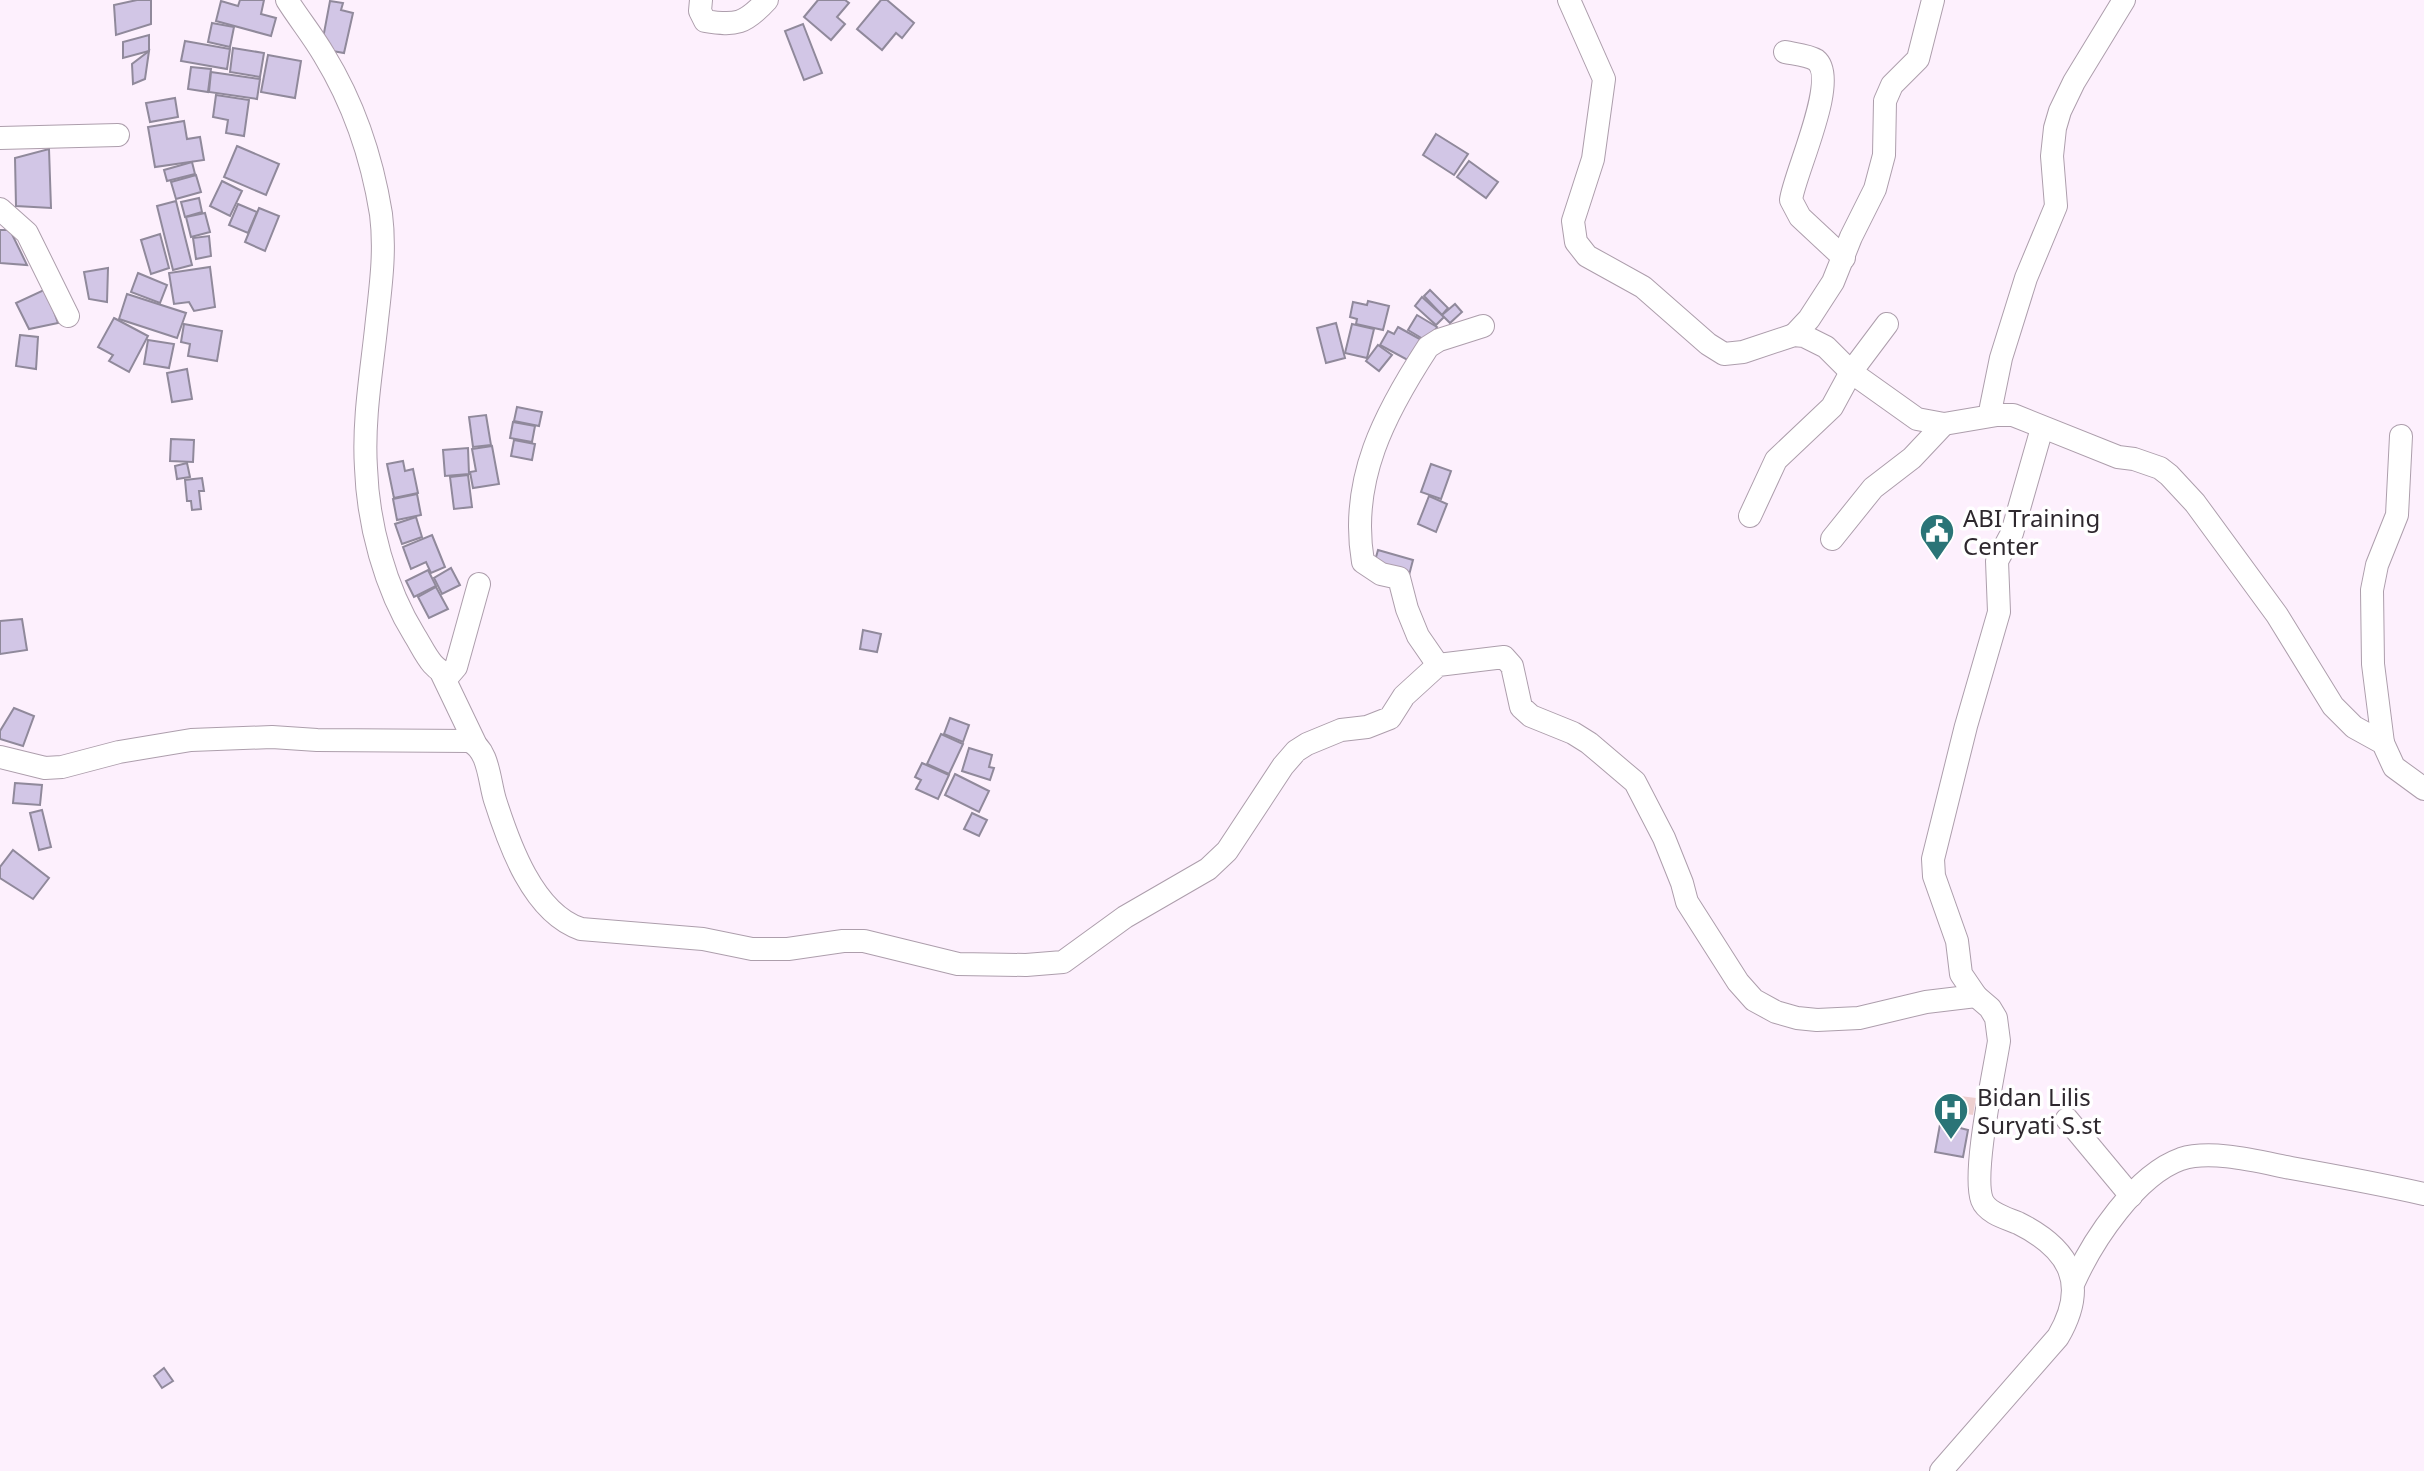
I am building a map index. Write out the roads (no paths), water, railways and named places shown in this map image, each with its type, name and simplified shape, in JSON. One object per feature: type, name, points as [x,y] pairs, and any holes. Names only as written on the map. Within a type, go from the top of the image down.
[{"type":"street","points":[[287,0],[324,54],[366,143],[381,214],[384,247],[369,400],[366,469],[377,542],[402,614],[434,667],[441,672],[450,674],[456,667],[479,584]]},
{"type":"street","points":[[701,0],[700,11],[705,21],[736,24],[749,18],[767,0]]},
{"type":"street","points":[[1569,0],[1604,79],[1605,90],[1593,159],[1573,221],[1579,248],[1603,266],[1643,287],[1708,344],[1724,354],[1743,352],[1794,335],[1809,319],[1833,282],[1878,179],[1884,155],[1885,101],[1892,85],[1918,59],[1933,0]]},
{"type":"street","points":[[1997,415],[1991,407],[2001,358],[2026,278],[2056,206],[2052,156],[2055,128],[2074,82],[2124,0]]},
{"type":"street","points":[[1785,52],[1813,59],[1821,66],[1822,74],[1821,94],[1810,140],[1791,200],[1800,217],[1844,258]]},
{"type":"street","points":[[0,138],[118,135]]},
{"type":"street","points":[[0,209],[27,233],[68,316]]},
{"type":"street","points":[[1750,516],[1776,460],[1825,416],[1851,372],[1887,324]]},
{"type":"street","points":[[1438,665],[1418,636],[1399,578],[1381,574],[1363,562],[1359,536],[1365,470],[1376,439],[1428,347],[1439,340],[1483,326]]},
{"type":"street","points":[[1794,335],[1814,339],[1851,372],[1906,413],[1927,422],[1944,424],[1997,415],[2023,418],[2118,457],[2160,468],[2195,503],[2262,593],[2333,706],[2354,727],[2383,743]]},
{"type":"street","points":[[1832,539],[1873,488],[1912,458],[1944,424]]},
{"type":"street","points":[[2042,428],[2012,533],[1997,561],[1999,612],[1966,726],[1933,859],[1934,876],[1953,925],[1961,974],[1976,996],[1990,1008],[1999,1031],[1982,1150],[1982,1200],[1990,1210],[2023,1226],[2055,1250],[2068,1265],[2074,1282]]},
{"type":"street","points":[[2401,436],[2397,515],[2373,578],[2373,664],[2383,743],[2394,767],[2424,789]]},
{"type":"street","points":[[441,672],[482,753],[496,802],[527,880],[538,895],[571,926],[703,939],[752,949],[788,949],[864,941],[958,964],[1051,963],[1063,962],[1125,917],[1208,869],[1227,851],[1253,809],[1296,751],[1341,730],[1367,727],[1390,718],[1404,696],[1438,665],[1504,657],[1512,666],[1521,707],[1531,716],[1589,743],[1635,782],[1674,860],[1687,902],[1738,982],[1754,1000],[1776,1012],[1817,1020],[1859,1018],[1926,1002],[1976,996]]},
{"type":"street","points":[[0,757],[45,768],[191,740],[450,739],[475,743]]},
{"type":"street","points":[[2067,1119],[2131,1196]]},
{"type":"street","points":[[1941,1471],[2058,1337],[2070,1312],[2074,1282],[2085,1258],[2131,1196],[2170,1164],[2198,1156],[2244,1159],[2424,1194]]},
{"type":"place","name":"ABI Training Center","points":[[1937,562]]},
{"type":"place","name":"Bidan Lilis Suryati S.st","points":[[1951,1141]]}]
